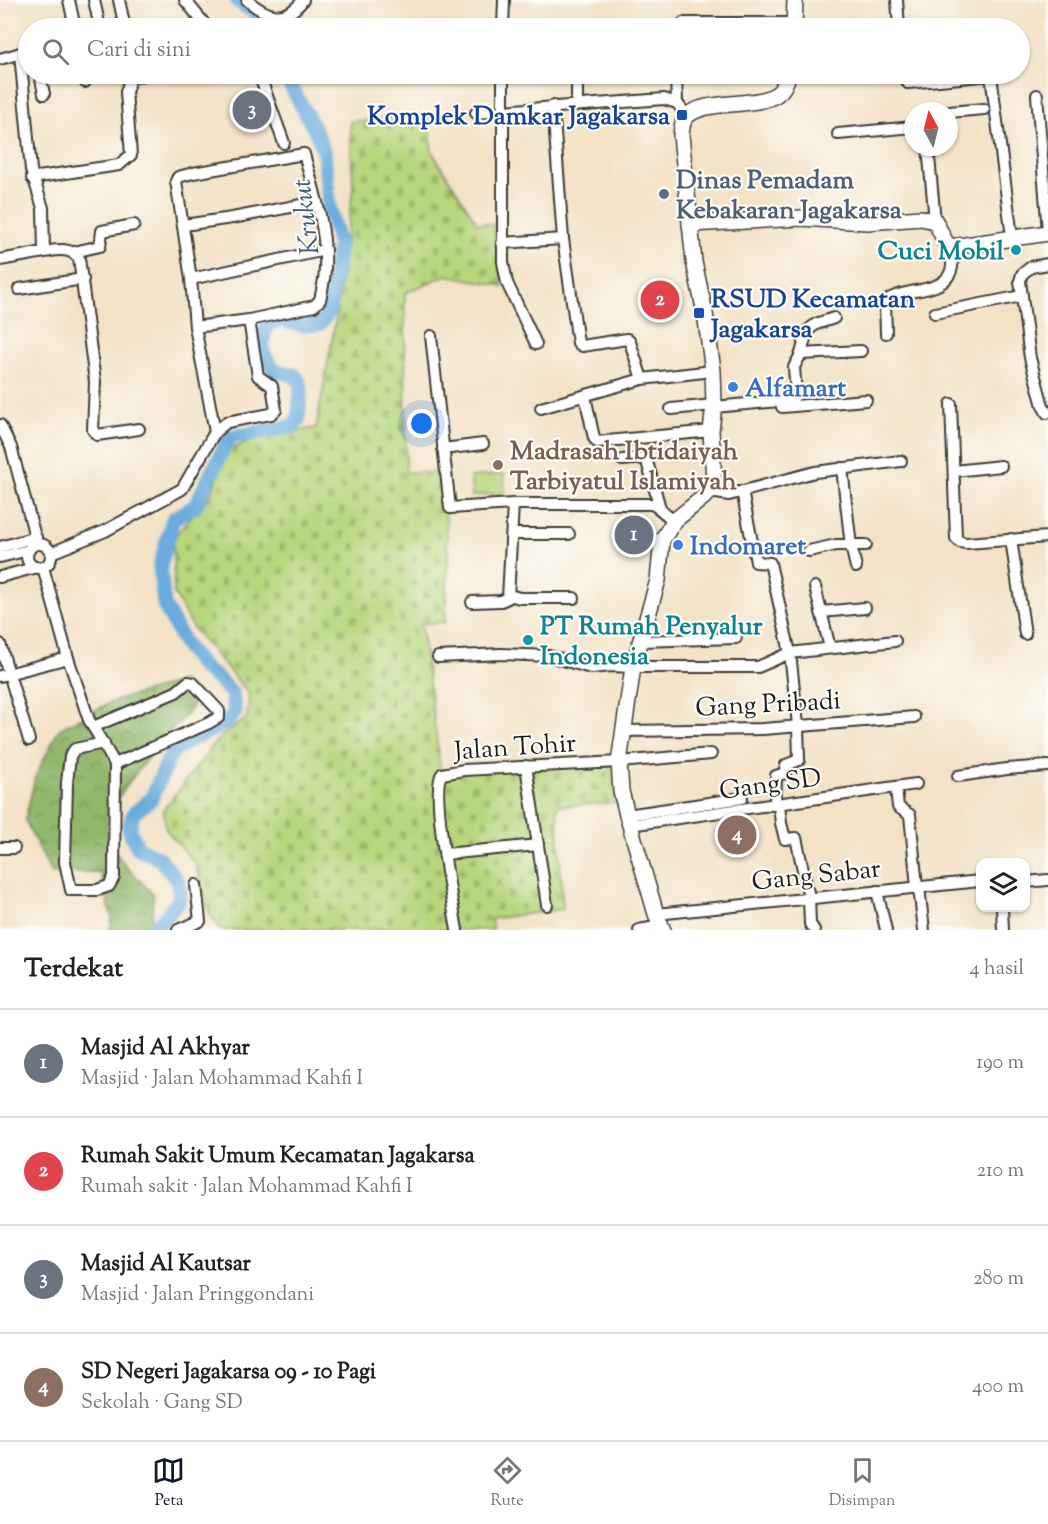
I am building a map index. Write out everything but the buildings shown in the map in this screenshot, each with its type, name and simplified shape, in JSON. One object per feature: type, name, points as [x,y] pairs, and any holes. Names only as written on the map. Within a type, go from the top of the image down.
[{"type":"main road","points":[[794,18],[795,0]]},
{"type":"main road","points":[[660,923],[628,820],[621,791],[619,762],[633,667],[658,580],[662,540],[674,521],[710,492],[714,481],[711,431],[713,371],[705,313],[694,262],[681,135],[682,123],[694,111],[759,100],[776,94],[785,84]]},
{"type":"main road","points":[[690,224],[801,218],[867,222],[921,218],[935,221],[946,243],[952,247],[1048,232]]},
{"type":"street","points":[[69,0],[73,18]]},
{"type":"street","points":[[94,0],[98,18]]},
{"type":"street","points":[[119,0],[123,18]]},
{"type":"street","points":[[185,0],[200,18]]},
{"type":"street","points":[[247,0],[270,16],[282,16],[303,0]]},
{"type":"street","points":[[503,18],[504,0]]},
{"type":"street","points":[[897,0],[898,18]]},
{"type":"street","points":[[0,58],[18,54]]},
{"type":"street","points":[[26,84],[32,178],[43,208],[44,252]]},
{"type":"street","points":[[42,84],[44,94]]},
{"type":"street","points":[[32,178],[118,165],[131,155],[126,92],[128,84]]},
{"type":"street","points":[[263,84],[284,143]]},
{"type":"street","points":[[503,84],[502,243],[507,283],[536,344]]},
{"type":"street","points":[[577,84],[577,105]]},
{"type":"street","points":[[676,84],[677,103]]},
{"type":"street","points":[[993,84],[1012,237]]},
{"type":"street","points":[[1037,95],[1048,232]]},
{"type":"street","points":[[476,112],[664,99],[677,103],[687,116]]},
{"type":"street","points":[[553,106],[563,239],[578,343],[582,346],[627,339],[642,379]]},
{"type":"street","points":[[958,111],[984,109]]},
{"type":"street","points":[[838,134],[904,128]]},
{"type":"street","points":[[195,327],[249,320],[314,306],[320,300],[325,269],[325,250],[317,202],[304,154],[193,173],[178,177],[176,181],[184,225],[195,327],[215,432]]},
{"type":"street","points":[[929,156],[935,221]]},
{"type":"street","points":[[184,225],[317,202]]},
{"type":"street","points":[[0,260],[63,249],[74,252],[100,246],[102,231],[134,225]]},
{"type":"street","points":[[502,243],[563,239]]},
{"type":"street","points":[[886,333],[885,302],[890,297],[944,282],[952,268],[952,247]]},
{"type":"street","points":[[191,279],[325,250]]},
{"type":"street","points":[[74,252],[79,258],[83,279],[96,394],[95,433],[105,434],[139,429]]},
{"type":"street","points":[[1047,412],[1043,406],[1030,358],[1020,281],[1022,274],[1031,267],[1048,264]]},
{"type":"street","points":[[19,289],[83,279]]},
{"type":"street","points":[[935,313],[1023,296]]},
{"type":"street","points":[[713,408],[791,400],[796,395],[794,367],[801,354],[807,331],[816,324],[834,318]]},
{"type":"street","points":[[51,553],[105,531],[182,489],[215,432],[226,422],[271,414],[276,410],[272,386],[258,376],[249,320]]},
{"type":"street","points":[[431,336],[450,508],[513,504],[652,504],[674,521]]},
{"type":"street","points":[[801,354],[861,351]]},
{"type":"street","points":[[541,408],[642,379],[713,371]]},
{"type":"street","points":[[585,396],[594,438],[597,442],[711,431]]},
{"type":"street","points":[[672,409],[866,400]]},
{"type":"street","points":[[951,404],[956,538],[966,543],[1048,537]]},
{"type":"street","points":[[0,424],[11,447],[34,544],[28,559],[32,565],[40,567]]},
{"type":"street","points":[[443,449],[483,444]]},
{"type":"street","points":[[622,460],[646,458],[660,508]]},
{"type":"street","points":[[710,492],[729,495],[815,472],[901,461]]},
{"type":"street","points":[[954,471],[1001,466]]},
{"type":"street","points":[[842,468],[851,546],[856,567]]},
{"type":"street","points":[[742,491],[755,562],[770,562],[790,653],[798,725],[799,760],[787,764],[785,773],[776,776],[777,805],[785,840],[796,838],[809,897],[810,924],[814,930]]},
{"type":"street","points":[[472,602],[501,601],[508,598],[513,504]]},
{"type":"street","points":[[512,534],[569,534]]},
{"type":"street","points":[[1011,539],[1025,634]]},
{"type":"street","points":[[0,557],[34,544]]},
{"type":"street","points":[[0,547],[34,544],[46,546],[51,553],[50,561],[40,567],[0,577]]},
{"type":"street","points":[[808,551],[836,545],[866,545]]},
{"type":"street","points":[[40,567],[89,720],[104,743],[115,764],[114,877],[109,886],[97,890],[71,890],[65,862],[70,756],[75,749],[104,743]]},
{"type":"street","points":[[815,587],[830,648]]},
{"type":"street","points":[[509,595],[519,598],[574,598]]},
{"type":"street","points":[[821,612],[865,608]]},
{"type":"street","points":[[642,641],[736,638]]},
{"type":"street","points":[[438,657],[501,654],[549,656],[591,668],[612,666],[758,667],[790,653],[895,641]]},
{"type":"street","points":[[0,644],[5,675],[29,740]]},
{"type":"street","points":[[5,675],[68,657]]},
{"type":"street","points":[[93,727],[176,692],[188,682],[193,683],[219,711],[219,717],[209,723],[115,764]]},
{"type":"street","name":"Gang Pribadi","points":[[624,731],[734,730],[914,717]]},
{"type":"street","name":"Jalan Tohir","points":[[445,854],[439,817],[438,780],[442,774],[711,754]]},
{"type":"street","points":[[526,766],[547,905]]},
{"type":"street","points":[[958,776],[1048,766]]},
{"type":"street","name":"Gang SD","points":[[628,820],[777,805],[916,784]]},
{"type":"street","points":[[896,788],[898,807],[910,815],[924,930]]},
{"type":"street","points":[[628,820],[742,798]]},
{"type":"street","points":[[457,930],[445,854],[538,845]]},
{"type":"street","points":[[0,848],[14,848]]},
{"type":"street","points":[[1030,882],[1048,880]]},
{"type":"street","name":"Gang Sabar","points":[[639,930],[660,923],[809,897],[976,882]]},
{"type":"street","points":[[178,930],[200,921],[196,885]]},
{"type":"street","points":[[877,891],[886,930]]},
{"type":"street","points":[[1002,912],[1003,930]]},
{"type":"green space","points":[[429,114],[432,152],[477,223],[493,224],[503,286],[446,275],[405,293],[406,472],[443,473],[448,555],[445,622],[421,624],[441,772],[612,761],[616,803],[557,806],[563,909],[491,919],[493,930],[221,930],[209,913],[195,863],[166,830],[163,810],[220,737],[247,718],[249,694],[193,628],[174,593],[173,538],[211,494],[228,451],[252,439],[316,428],[336,318],[353,187],[350,122]]},
{"type":"green space","points":[[504,474],[505,493],[472,496],[470,477]]},
{"type":"green space","points":[[182,681],[199,694],[187,714],[163,738],[126,786],[106,817],[109,844],[125,865],[153,894],[152,930],[110,930],[112,919],[100,872],[51,873],[25,820],[35,777],[59,729],[111,702]]},
{"type":"waterway","name":"Krukut","points":[[237,0],[263,18]]},
{"type":"waterway","name":"Krukut","points":[[154,930],[178,902],[180,894],[177,880],[160,859],[138,848],[129,829],[133,814],[151,799],[172,752],[188,741],[226,723],[235,712],[232,694],[218,679],[204,669],[187,648],[164,605],[160,566],[173,519],[195,506],[228,440],[236,436],[292,427],[298,420],[301,389],[299,381],[294,375],[274,370],[264,354],[263,339],[267,326],[280,320],[302,325],[319,324],[328,313],[339,246],[329,205],[324,153],[318,136],[290,84]]},
{"type":"place","name":"Masjid Al Kautsar","points":[[252,110]]},
{"type":"place","name":"Komplek Damkar Jagakarsa","points":[[682,115]]},
{"type":"place","name":"Dinas Pemadam Kebakaran Jagakarsa","points":[[664,194]]},
{"type":"place","name":"Cuci Mobil","points":[[1016,250]]},
{"type":"place","name":"Rumah Sakit Umum Kecamatan Jagakarsa","points":[[660,300]]},
{"type":"place","name":"RSUD Kecamatan Jagakarsa","points":[[699,313]]},
{"type":"place","name":"Alfamart","points":[[733,387]]},
{"type":"place","name":"Madrasah Ibtidaiyah Tarbiyatul Islamiyah","points":[[498,465]]},
{"type":"place","name":"Masjid Al Akhyar","points":[[634,535]]},
{"type":"place","name":"Indomaret","points":[[678,545]]},
{"type":"place","name":"PT Rumah Penyalur Indonesia","points":[[528,640]]},
{"type":"place","name":"SD Negeri Jagakarsa 09 - 10 Pagi","points":[[737,835]]}]
